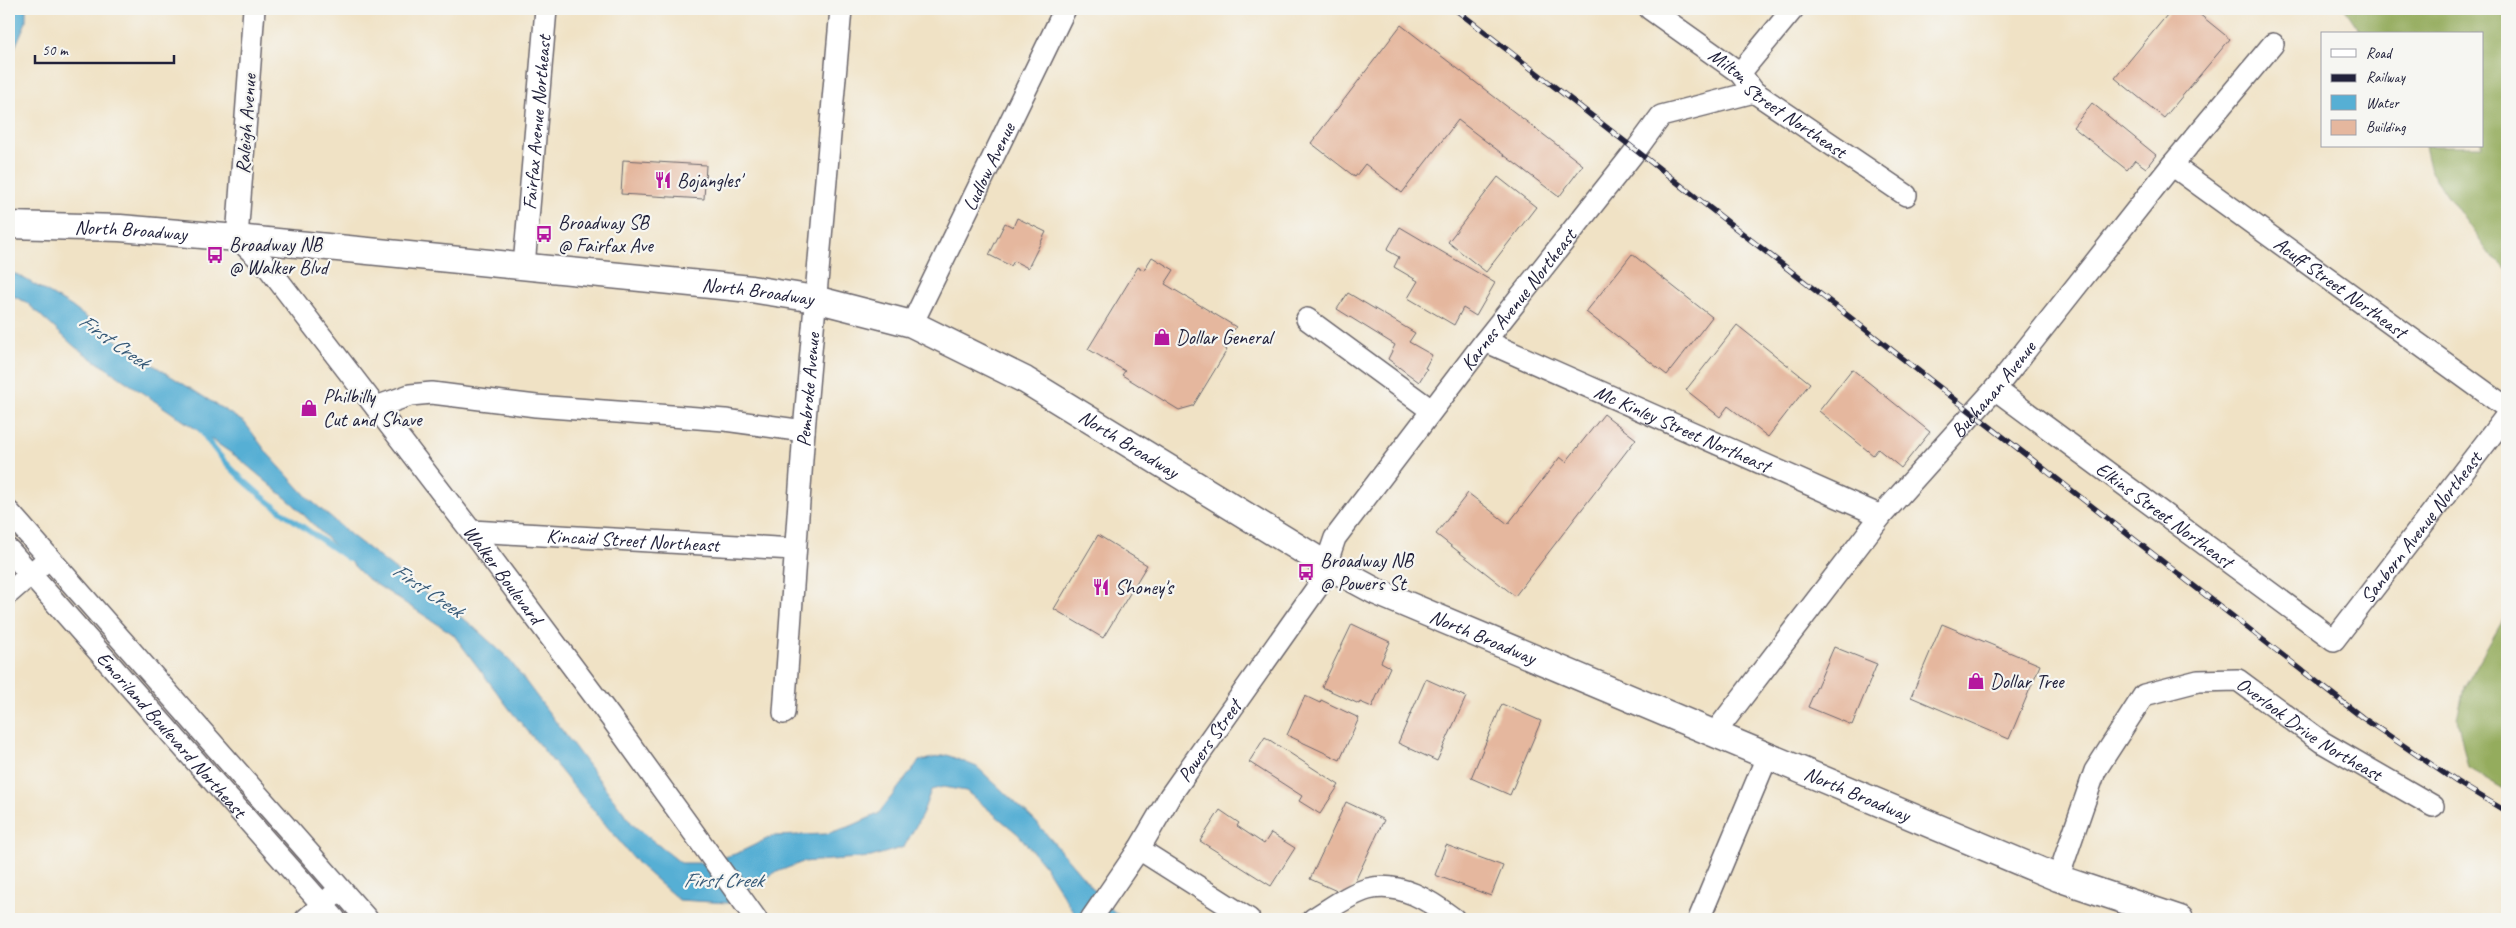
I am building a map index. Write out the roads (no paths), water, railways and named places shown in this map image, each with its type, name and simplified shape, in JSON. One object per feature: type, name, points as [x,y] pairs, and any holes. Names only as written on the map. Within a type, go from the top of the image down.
[{"type":"main road","name":"North Broadway","points":[[9,225],[120,228],[237,238],[751,289],[815,299],[912,324],[1025,380],[1325,564],[1377,592],[2058,878],[2180,919]]},
{"type":"street","name":"Raleigh Avenue","points":[[237,238],[254,9]]},
{"type":"street","name":"Fairfax Avenue Northeast","points":[[524,266],[546,9]]},
{"type":"street","name":"Pembroke Avenue","points":[[784,713],[794,549],[841,9]]},
{"type":"street","name":"Ludlow Avenue","points":[[912,324],[1065,9]]},
{"type":"street","name":"Milton Street Northeast","points":[[1650,9],[1740,73],[1754,92],[1906,195]]},
{"type":"street","points":[[1740,73],[1793,9]]},
{"type":"street","name":"Buchanan Avenue","points":[[1714,734],[1881,516],[1996,389],[2172,165],[2273,44]]},
{"type":"street","name":"Karnes Avenue Northeast","points":[[1325,564],[1335,538],[1431,410],[1661,116],[1754,92]]},
{"type":"street","name":"Acuff Street Northeast","points":[[2172,165],[2507,408]]},
{"type":"street","name":"Walker Boulevard","points":[[237,238],[268,267],[471,531],[611,718],[756,919]]},
{"type":"street","points":[[1307,319],[1431,410]]},
{"type":"street","name":"Mc Kinley Street Northeast","points":[[1485,341],[1881,516]]},
{"type":"street","name":"Elkins Street Northeast","points":[[1996,389],[2334,640]]},
{"type":"street","points":[[376,407],[410,395],[432,393],[536,406],[725,420],[804,431]]},
{"type":"street","name":"Sanborn Avenue Northeast","points":[[2334,640],[2507,415]]},
{"type":"street","points":[[9,512],[367,919]]},
{"type":"street","name":"Kincaid Street Northeast","points":[[471,531],[794,549]]},
{"type":"street","name":"Emoriland Boulevard Northeast","points":[[9,550],[329,912]]},
{"type":"street","points":[[9,593],[49,558]]},
{"type":"street","name":"Powers Street","points":[[1091,919],[1139,849],[1170,796],[1320,585],[1325,564]]},
{"type":"street","name":"Overlook Drive Northeast","points":[[2058,878],[2095,771],[2144,695],[2198,681],[2238,680],[2322,742],[2433,806]]},
{"type":"street","points":[[1699,919],[1767,757]]},
{"type":"street","points":[[1139,849],[1248,919]]},
{"type":"street","points":[[306,919],[329,912],[340,888]]},
{"type":"street","points":[[1313,919],[1368,889],[1399,888],[1438,908],[1454,919]]},
{"type":"water","points":[[9,9],[26,9],[26,22],[9,61]]},
{"type":"water","name":"First Creek","points":[[9,272],[18,275],[71,306],[128,349],[245,423],[268,454],[308,498],[351,535],[430,597],[468,622],[508,658],[633,825],[681,863],[705,863],[738,853],[773,836],[826,834],[851,826],[878,814],[919,761],[947,755],[977,767],[1035,821],[1110,908],[1123,919],[1078,919],[1044,865],[1018,834],[966,791],[943,787],[931,790],[922,815],[904,847],[871,857],[803,862],[774,873],[728,903],[679,900],[639,865],[511,711],[453,634],[365,577],[293,504],[237,457],[75,347],[26,302],[9,294]]},
{"type":"waterway","name":"First Creek","points":[[201,430],[214,449],[249,485],[289,517],[349,559]]},
{"type":"railway","points":[[1455,9],[2363,718],[2457,782],[2507,812]]},
{"type":"place","name":"Bojangles'","points":[[663,180]]},
{"type":"place","name":"Broadway SB @ Fairfax Ave","points":[[544,234]]},
{"type":"place","name":"Broadway NB @ Walker Blvd","points":[[215,255]]},
{"type":"place","name":"Dollar General","points":[[1162,337]]},
{"type":"place","name":"Philbilly Cut and Shave","points":[[309,408]]},
{"type":"place","name":"Broadway NB @ Powers St","points":[[1306,572]]},
{"type":"place","name":"Shoney's","points":[[1101,587]]},
{"type":"place","name":"Dollar Tree","points":[[1976,681]]}]
